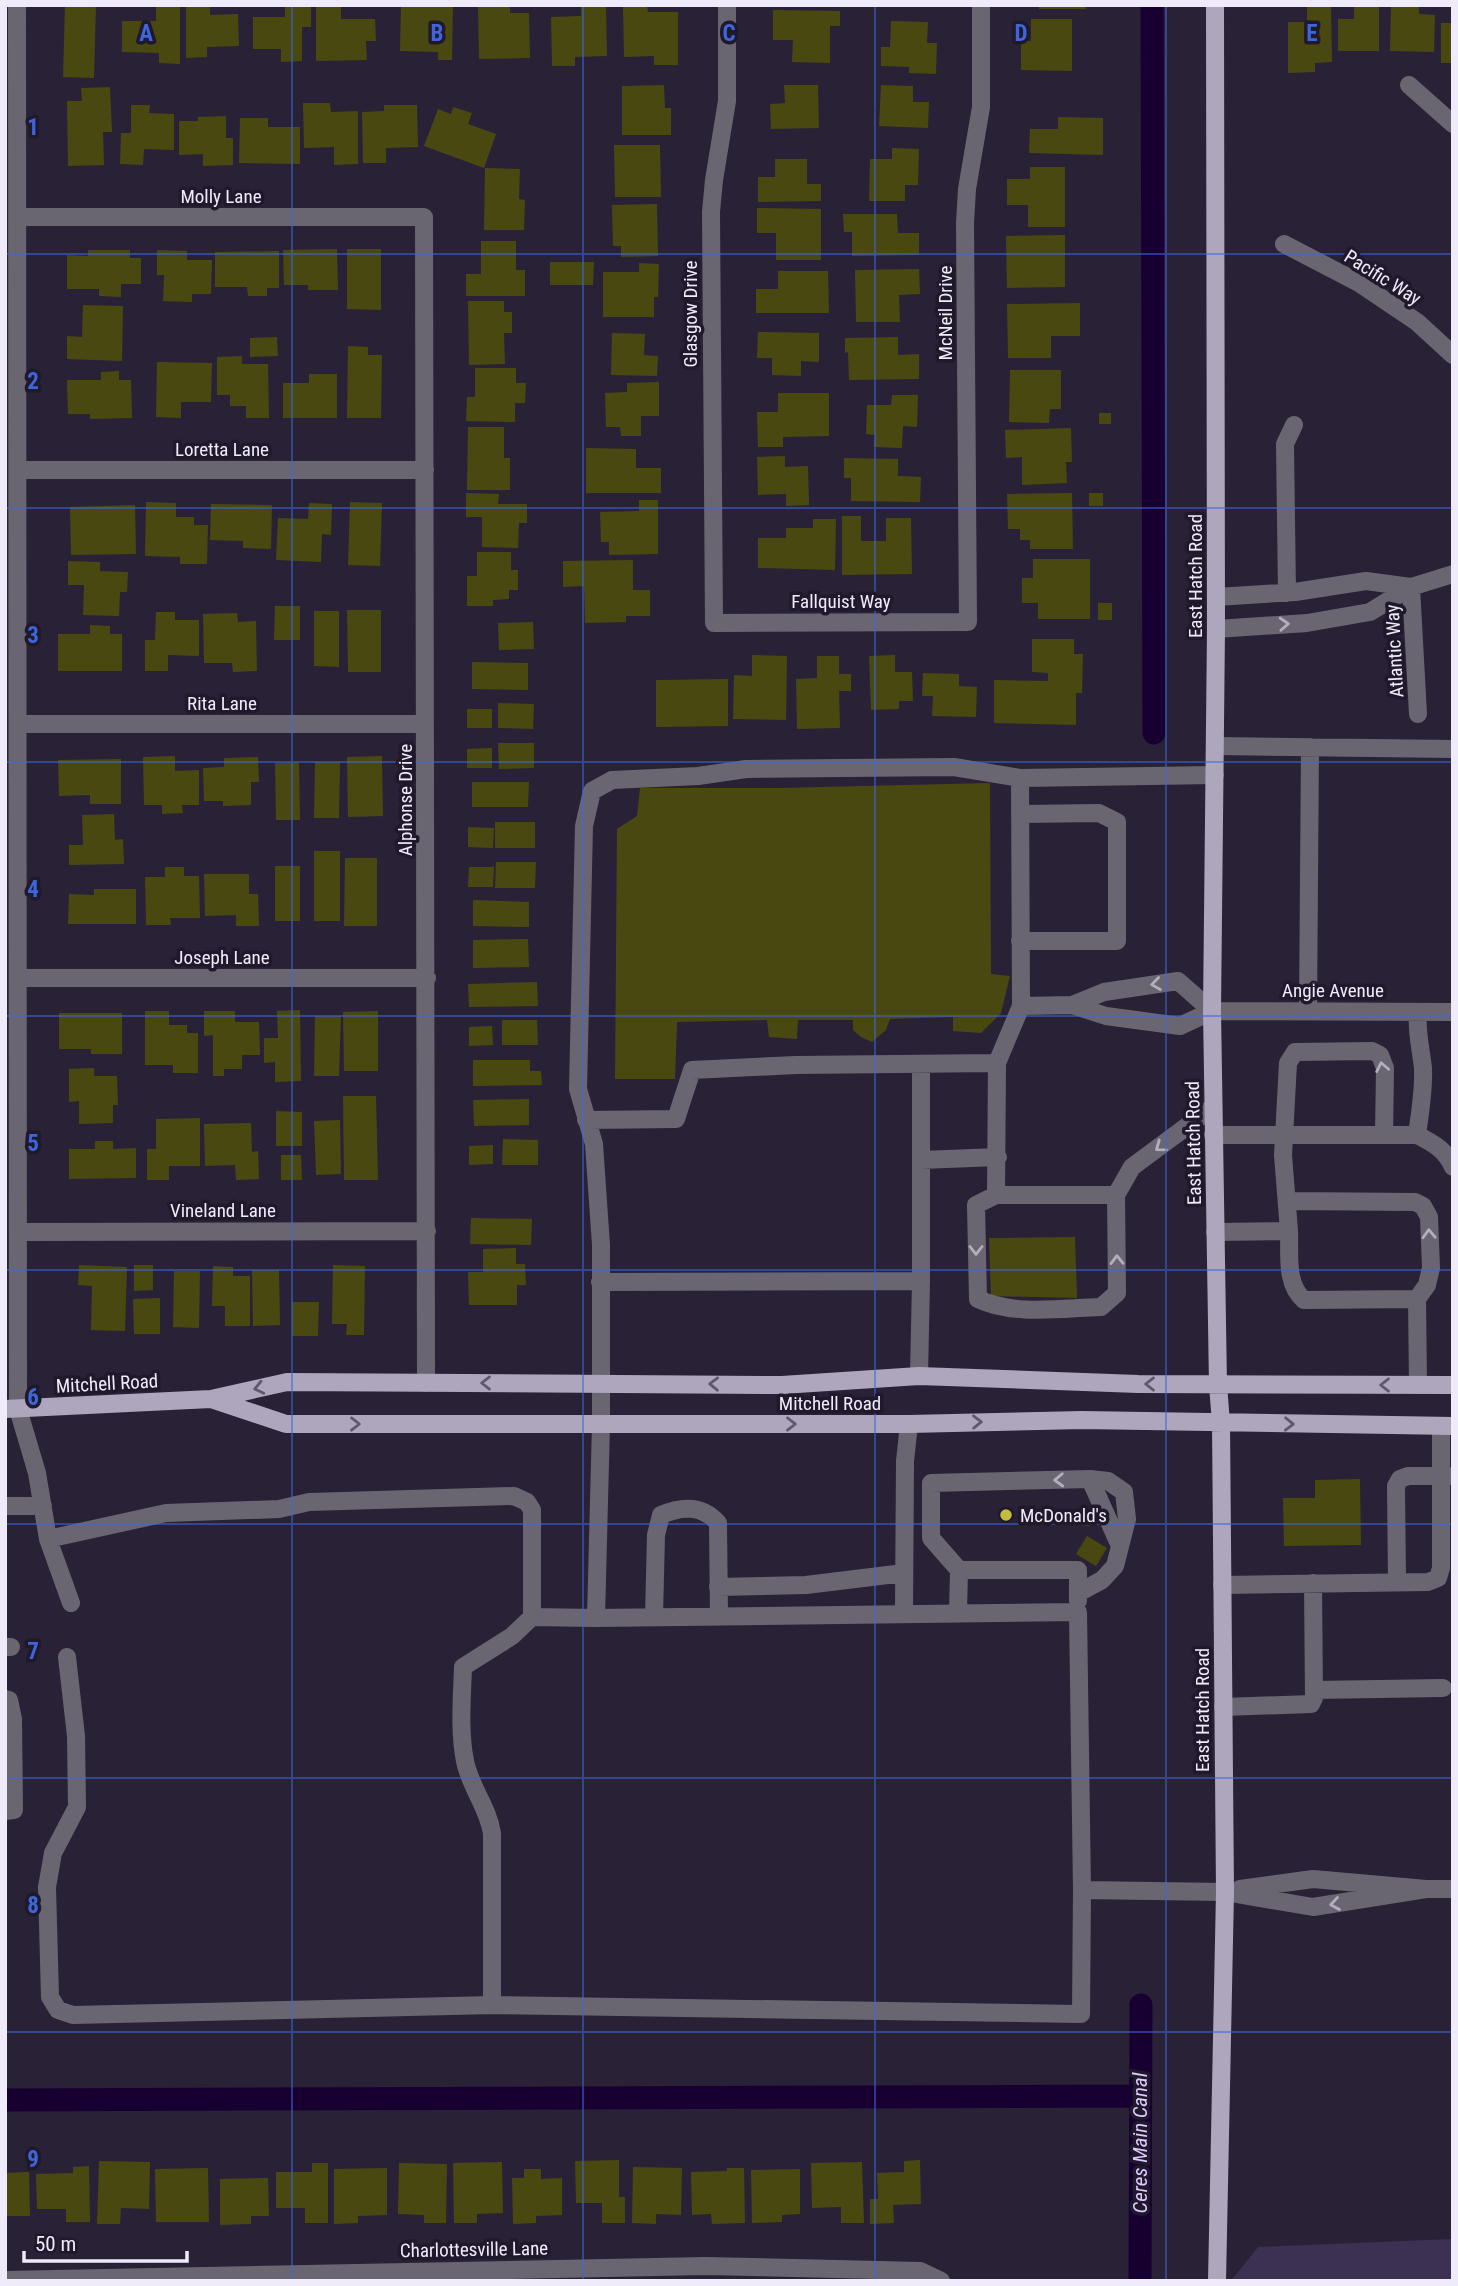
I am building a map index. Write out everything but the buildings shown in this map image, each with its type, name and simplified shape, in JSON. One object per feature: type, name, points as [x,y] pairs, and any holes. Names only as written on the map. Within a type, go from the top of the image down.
[{"type":"main road","name":"East Hatch Road","points":[[1215,5],[1216,629],[1212,1011],[1218,1384],[1221,1423],[1225,1892],[1217,2281]]},
{"type":"main road","name":"Mitchell Road","points":[[12,1409],[211,1399],[287,1382],[782,1385],[919,1376],[1088,1383],[1453,1385]]},
{"type":"main road","name":"Mitchell Road","points":[[211,1399],[286,1424],[909,1424],[1082,1420],[1447,1426]]},
{"type":"street","points":[[17,5],[18,1232],[12,1409],[37,1473],[48,1539],[71,1604]]},
{"type":"street","name":"Glasgow Drive","points":[[714,623],[711,212],[727,101],[727,5]]},
{"type":"street","name":"McNeil Drive","points":[[968,622],[965,223],[967,188],[981,107],[981,5]]},
{"type":"street","points":[[1409,85],[1453,124]]},
{"type":"street","name":"Molly Lane","points":[[17,217],[424,217]]},
{"type":"street","name":"Alphonse Drive","points":[[424,217],[426,1383]]},
{"type":"street","name":"Pacific Way","points":[[1284,244],[1359,283],[1417,323],[1453,355]]},
{"type":"street","points":[[1287,593],[1285,444],[1294,425]]},
{"type":"street","name":"Loretta Lane","points":[[18,470],[425,470]]},
{"type":"street","points":[[1216,629],[1307,623],[1370,612],[1411,587],[1453,574]]},
{"type":"street","points":[[1216,597],[1287,593],[1366,581],[1411,587]]},
{"type":"street","name":"Atlantic Way","points":[[1411,587],[1418,714]]},
{"type":"street","name":"Fallquist Way","points":[[714,623],[968,622]]},
{"type":"street","name":"Rita Lane","points":[[18,724],[425,724]]},
{"type":"street","points":[[1215,746],[1453,749]]},
{"type":"street","points":[[1308,1011],[1310,747]]},
{"type":"street","points":[[596,1618],[601,1424],[601,1245],[594,1144],[578,1089],[584,826],[592,791],[612,780],[698,776],[746,769],[954,767],[1020,778],[1215,775]]},
{"type":"street","points":[[996,1195],[997,1063],[1021,1006],[1020,778]]},
{"type":"street","points":[[1020,814],[1099,813],[1117,822],[1118,941],[1020,941]]},
{"type":"street","name":"Joseph Lane","points":[[18,978],[427,978]]},
{"type":"street","points":[[1021,1006],[1072,1006],[1105,1016],[1180,1026],[1212,1011],[1178,981],[1104,992],[1072,1006]]},
{"type":"street","name":"Angie Avenue","points":[[1212,1011],[1453,1012]]},
{"type":"street","points":[[1417,1135],[1423,1088],[1418,1012]]},
{"type":"street","points":[[1384,1135],[1385,1068],[1380,1055],[1373,1051],[1299,1050],[1290,1057],[1283,1156],[1292,1283],[1297,1294],[1304,1300],[1417,1299]]},
{"type":"street","points":[[919,1376],[921,1063]]},
{"type":"street","points":[[586,1120],[676,1119],[692,1070],[783,1065],[997,1063]]},
{"type":"street","points":[[1116,1195],[996,1195],[976,1205],[978,1299],[991,1306],[1101,1307],[1117,1293],[1116,1195],[1132,1167],[1213,1108]]},
{"type":"street","points":[[1213,1135],[1417,1135],[1441,1149],[1449,1157],[1453,1167]]},
{"type":"street","points":[[921,1160],[998,1157]]},
{"type":"street","points":[[1288,1201],[1415,1202],[1423,1206],[1429,1217],[1431,1268],[1427,1284],[1417,1299],[1418,1384]]},
{"type":"street","name":"Vineland Lane","points":[[18,1232],[427,1231]]},
{"type":"street","points":[[1215,1233],[1289,1231]]},
{"type":"street","points":[[600,1282],[921,1281]]},
{"type":"street","points":[[904,1613],[905,1461],[909,1424]]},
{"type":"street","points":[[1222,1585],[1429,1582],[1438,1578],[1447,1476],[1447,1426]]},
{"type":"street","points":[[1397,1582],[1396,1486],[1400,1479],[1408,1476],[1447,1476]]},
{"type":"street","points":[[1090,1479],[1120,1546]]},
{"type":"street","points":[[958,1613],[959,1570],[931,1538],[931,1483],[1090,1479],[1108,1481],[1124,1492],[1127,1519],[1115,1566],[1102,1580],[1078,1593]]},
{"type":"street","points":[[48,1539],[166,1513],[279,1509],[309,1502],[514,1496],[527,1502],[532,1510],[532,1617]]},
{"type":"street","points":[[5,1506],[43,1506]]},
{"type":"street","points":[[654,1617],[656,1535],[661,1515],[675,1509],[698,1509],[710,1514],[718,1523],[719,1616]]},
{"type":"street","points":[[67,1657],[76,1736],[77,1807],[53,1853],[47,1887],[50,1997],[58,2010],[73,2015],[492,2006],[1081,2014],[1078,1570],[959,1570]]},
{"type":"street","points":[[718,1587],[806,1585],[904,1573]]},
{"type":"street","points":[[1223,1707],[1311,1704],[1314,1690],[1313,1583]]},
{"type":"street","points":[[492,2006],[492,1833],[490,1818],[464,1761],[461,1724],[463,1667],[512,1636],[532,1617],[1078,1612]]},
{"type":"street","points":[[1314,1690],[1443,1688]]},
{"type":"street","points":[[5,1699],[9,1700],[13,1719],[14,1810],[5,1811]]},
{"type":"street","points":[[1225,1892],[1313,1879],[1453,1889]]},
{"type":"street","points":[[1082,1890],[1225,1892],[1313,1907],[1426,1889]]},
{"type":"street","name":"Charlottesville Lane","points":[[5,2280],[920,2271],[941,2281]]},
{"type":"shaded area","points":[[1453,2239],[1453,2281],[1231,2281],[1258,2247]]},
{"type":"waterway","points":[[1152,5],[1154,733]]},
{"type":"waterway","name":"Ceres Main Canal","points":[[1140,2281],[1141,2005]]},
{"type":"waterway","points":[[5,2100],[1140,2096]]},
{"type":"place","name":"McDonald's","points":[[1006,1515]]}]
